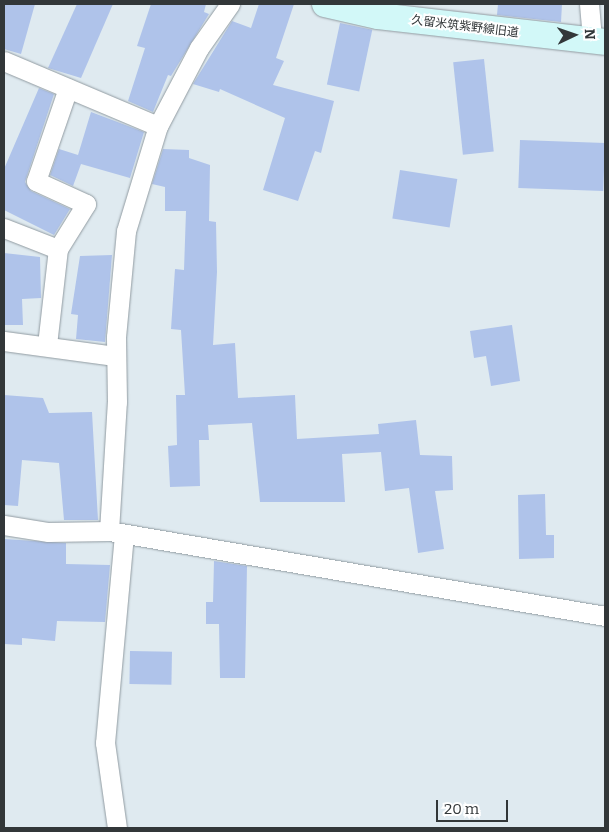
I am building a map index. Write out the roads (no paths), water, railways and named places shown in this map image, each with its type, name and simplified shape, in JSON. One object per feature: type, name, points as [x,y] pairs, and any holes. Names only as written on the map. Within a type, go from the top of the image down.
[{"type":"street","points":[[117,828],[105,743],[116,533],[117,402],[115,356],[126,231],[158,126],[199,48],[230,4]]},
{"type":"street","name":"久留米筑紫野線旧道","points":[[325,4],[378,16],[599,42]]},
{"type":"street","points":[[589,4],[599,42]]},
{"type":"street","points":[[4,61],[158,126]]},
{"type":"street","points":[[47,345],[58,249],[86,204],[36,181],[68,88]]},
{"type":"street","points":[[4,228],[58,249]]},
{"type":"street","points":[[4,341],[47,345],[115,356]]},
{"type":"street","points":[[4,526],[48,532],[116,533],[605,616]]}]
